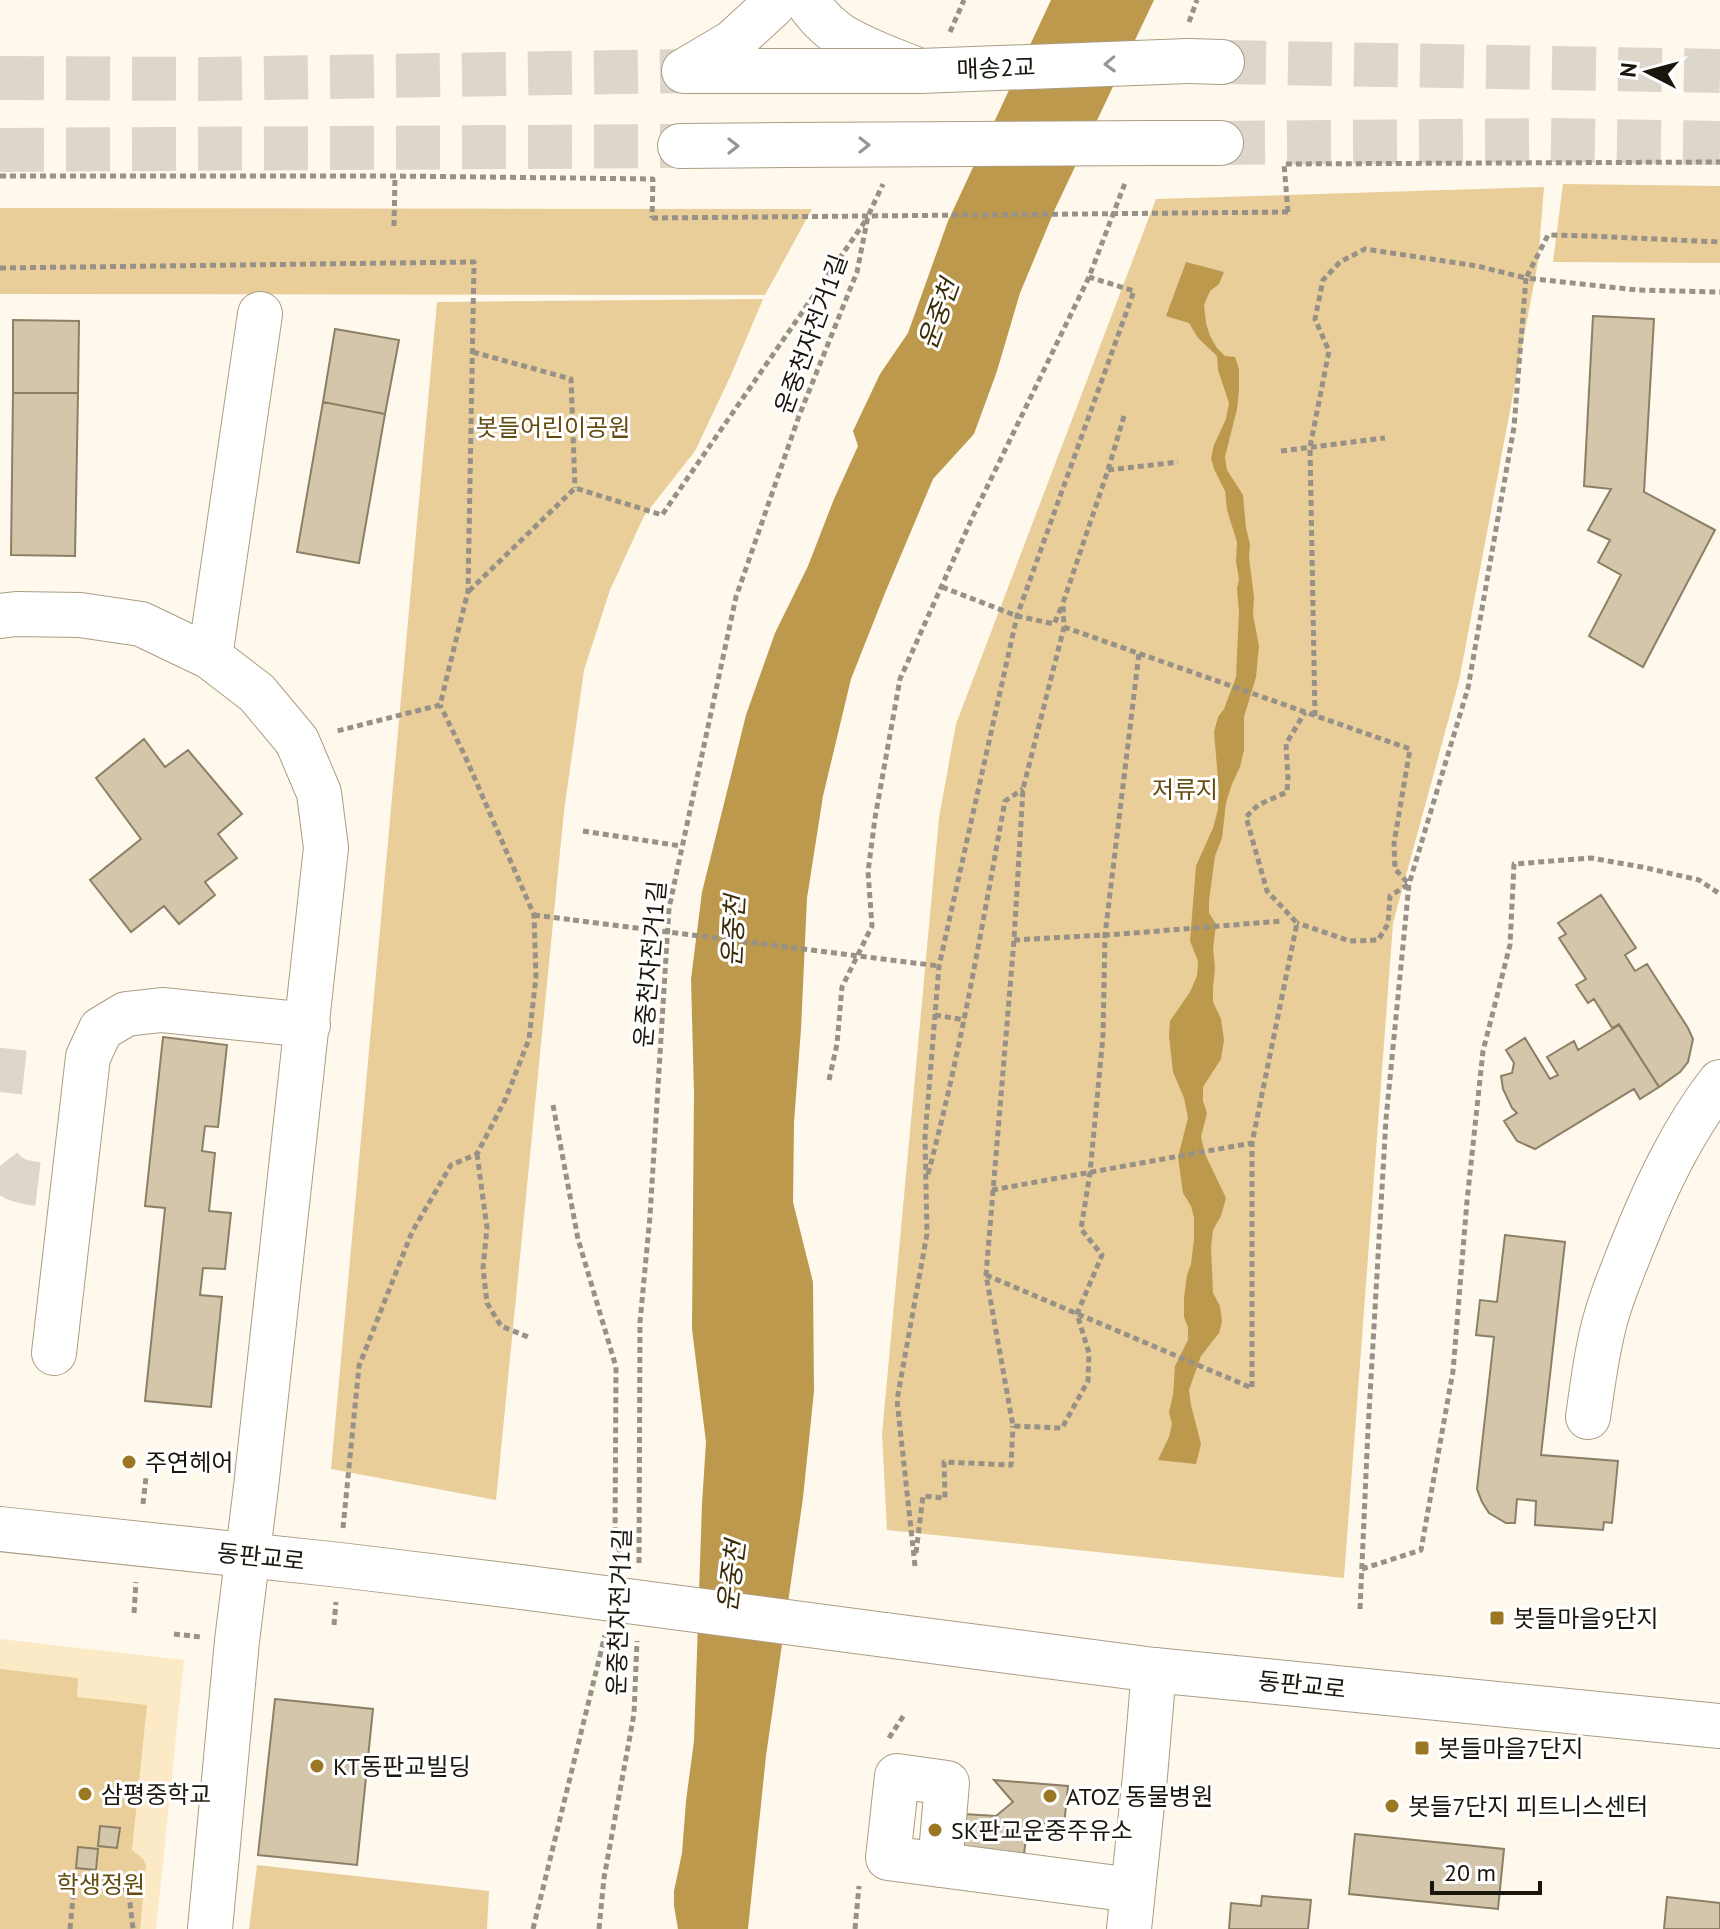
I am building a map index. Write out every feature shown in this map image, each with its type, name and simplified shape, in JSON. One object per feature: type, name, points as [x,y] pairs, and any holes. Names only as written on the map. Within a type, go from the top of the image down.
[{"type":"main road","name":"매송2교","points":[[775,0],[733,42],[684,71],[804,71],[933,57],[1205,62]]},
{"type":"main road","points":[[806,0],[837,33],[873,51],[933,57]]},
{"type":"main road","points":[[680,146],[1221,143]]},
{"type":"main road","points":[[210,657],[260,314]]},
{"type":"main road","points":[[0,616],[80,615],[141,624],[210,657],[257,693],[297,741],[319,793],[326,848],[246,1556],[210,1929]]},
{"type":"main road","points":[[54,1353],[56,1186],[88,1057],[101,1029],[126,1014],[162,1010],[308,1025]]},
{"type":"main road","points":[[1588,1417],[1606,1315],[1645,1213],[1675,1151],[1720,1082]]},
{"type":"main road","name":"동판교로","points":[[0,1529],[521,1587],[1154,1670],[1720,1726]]},
{"type":"main road","points":[[940,1865],[1130,1909],[1154,1670]]},
{"type":"path","points":[[933,57],[964,0]]},
{"type":"path","points":[[0,176],[653,179],[652,218],[1288,212],[1284,164],[1720,162]]},
{"type":"path","name":"운중천자전거1길","points":[[553,1105],[578,1239],[616,1367],[615,1539],[620,1552],[639,1567],[640,1322],[650,1216],[669,908],[736,597],[799,416],[857,272],[868,216],[887,173]]},
{"type":"path","points":[[394,226],[395,176]]},
{"type":"path","points":[[575,488],[662,515],[868,216]]},
{"type":"path","points":[[1360,1609],[1386,1119],[1409,884],[1468,688],[1514,427],[1526,278],[1548,235],[1720,242]]},
{"type":"path","points":[[1315,716],[1310,447],[1329,351],[1315,319],[1323,280],[1340,262],[1365,249],[1477,266],[1526,278],[1637,290],[1720,292]]},
{"type":"path","points":[[0,268],[474,262],[468,591],[440,705],[534,915],[536,977],[529,1039],[506,1098],[477,1154],[487,1228],[483,1268],[487,1303],[501,1326],[528,1337]]},
{"type":"path","points":[[829,1080],[837,1044],[842,987],[872,926],[868,872],[900,679],[973,516],[1089,277],[1134,291],[1017,616],[939,966],[925,1137],[927,1234],[897,1400],[915,1566],[923,1496],[945,1498],[944,1462],[1011,1465],[1013,1426],[986,1275],[1014,940],[1023,789],[1064,627],[1063,603]]},
{"type":"path","points":[[468,591],[575,488],[571,379],[473,352]]},
{"type":"path","points":[[942,587],[1017,616],[1054,624],[1124,416]]},
{"type":"path","points":[[1281,451],[1385,438]]},
{"type":"path","points":[[1108,470],[1178,462]]},
{"type":"path","points":[[1064,627],[1410,749],[1394,843],[1395,869],[1409,884]]},
{"type":"path","points":[[1013,1426],[1062,1428],[1088,1381],[1089,1353],[1077,1314],[1102,1255],[1081,1229],[1090,1173],[1103,1036],[1105,935],[1139,653]]},
{"type":"path","points":[[297,741],[440,705]]},
{"type":"path","points":[[1305,712],[1286,744],[1287,792],[1258,805],[1246,817],[1267,891],[1297,923],[1350,941],[1378,940],[1388,924],[1390,896],[1409,884]]},
{"type":"path","points":[[926,1182],[965,1020],[1005,801],[1023,789]]},
{"type":"path","points":[[583,831],[682,846]]},
{"type":"path","points":[[1362,1569],[1421,1550],[1453,1371],[1483,1051],[1510,945],[1514,864],[1591,858],[1699,880],[1720,894]]},
{"type":"path","points":[[534,915],[939,966]]},
{"type":"path","points":[[1014,940],[1281,921]]},
{"type":"path","points":[[986,1275],[1252,1388],[1252,1143],[1297,923]]},
{"type":"path","points":[[935,1015],[965,1020]]},
{"type":"path","points":[[992,1190],[1252,1143]]},
{"type":"path","points":[[346,1496],[359,1366],[412,1232],[451,1165],[477,1154]]},
{"type":"path","name":"운중천자전거1길","points":[[599,1929],[604,1878],[634,1714],[637,1636]]},
{"type":"path","points":[[533,1929],[581,1736]]},
{"type":"path","points":[[70,1929],[75,1877],[115,1881],[129,1894],[133,1929]]},
{"type":"shaded area","name":"삼평중학교","points":[[0,1639],[184,1660],[156,1929],[0,1929]]},
{"type":"green space","points":[[1563,184],[1720,186],[1720,263],[1553,262]]},
{"type":"green space","name":"저류지","points":[[1544,187],[1538,262],[1459,681],[1393,923],[1344,1578],[887,1530],[882,1434],[939,818],[956,724],[1156,199]]},
{"type":"green space","points":[[0,208],[812,209],[765,295],[0,294]]},
{"type":"green space","name":"봇들어린이공원","points":[[763,299],[695,451],[644,516],[610,590],[584,670],[564,811],[496,1500],[331,1469],[437,302]]},
{"type":"green space","name":"삼평중학교","points":[[0,1669],[78,1678],[77,1697],[147,1705],[132,1850],[146,1865],[140,1929],[0,1929]]},
{"type":"green space","points":[[257,1865],[489,1891],[487,1929],[249,1929]]},
{"type":"water","name":"운중천","points":[[1051,0],[1154,0],[1055,209],[1020,293],[974,434],[933,479],[851,679],[823,796],[807,898],[794,1122],[793,1202],[813,1282],[814,1391],[803,1498],[766,1756],[748,1929],[678,1929],[674,1891],[682,1853],[694,1741],[706,1442],[692,1329],[694,1093],[691,979],[702,892],[746,715],[775,633],[808,566],[858,446],[853,431],[880,374],[908,333],[948,221]]},
{"type":"water","points":[[1186,262],[1224,272],[1204,305],[1210,336],[1225,356],[1235,357],[1239,369],[1237,409],[1225,457],[1227,470],[1243,495],[1250,544],[1253,615],[1259,646],[1256,677],[1244,717],[1244,750],[1226,803],[1209,901],[1209,913],[1216,924],[1213,1002],[1221,1019],[1224,1040],[1221,1059],[1203,1087],[1207,1113],[1201,1137],[1205,1154],[1226,1198],[1213,1230],[1211,1247],[1213,1293],[1220,1306],[1222,1322],[1219,1333],[1201,1356],[1189,1390],[1201,1444],[1196,1464],[1158,1460],[1172,1424],[1169,1412],[1175,1366],[1188,1340],[1184,1298],[1194,1240],[1194,1218],[1183,1193],[1178,1157],[1188,1118],[1173,1072],[1169,1036],[1170,1021],[1197,976],[1198,961],[1190,941],[1196,866],[1218,809],[1214,732],[1236,677],[1239,579],[1237,542],[1227,510],[1225,491],[1211,458],[1229,403],[1218,370],[1217,356],[1198,338],[1189,323],[1166,316]]},
{"type":"building","points":[[1593,316],[1654,319],[1644,492],[1715,530],[1643,667],[1589,636],[1621,575],[1598,562],[1610,540],[1588,530],[1611,489],[1584,486]]},
{"type":"building","points":[[13,320],[79,321],[78,393],[13,393]]},
{"type":"building","points":[[335,329],[399,340],[385,414],[323,402]]},
{"type":"building","points":[[13,393],[78,393],[75,556],[11,555]]},
{"type":"building","points":[[323,402],[385,414],[359,563],[297,552]]},
{"type":"building","points":[[144,739],[165,767],[188,750],[242,814],[218,834],[237,858],[205,882],[215,895],[179,924],[164,906],[131,932],[90,880],[141,839],[96,778]]},
{"type":"building","points":[[1601,895],[1636,948],[1625,955],[1635,971],[1647,964],[1693,1039],[1688,1062],[1659,1087],[1619,1024],[1612,1028],[1594,999],[1588,1003],[1576,985],[1586,979],[1559,938],[1566,934],[1558,923]]},
{"type":"building","points":[[1619,1025],[1659,1087],[1640,1099],[1634,1089],[1535,1149],[1517,1141],[1504,1121],[1517,1113],[1503,1089],[1501,1076],[1512,1073],[1514,1063],[1506,1050],[1525,1038],[1550,1079],[1558,1075],[1547,1057],[1574,1041],[1578,1050]]},
{"type":"building","points":[[163,1037],[227,1045],[218,1127],[205,1126],[202,1151],[215,1153],[209,1211],[231,1213],[225,1269],[203,1268],[200,1295],[222,1297],[211,1407],[145,1401],[165,1208],[145,1206]]},
{"type":"building","points":[[1505,1235],[1565,1242],[1541,1455],[1618,1461],[1612,1523],[1604,1522],[1603,1530],[1535,1525],[1536,1501],[1517,1499],[1515,1523],[1506,1523],[1489,1513],[1477,1489],[1494,1337],[1476,1335],[1480,1300],[1497,1302]]},
{"type":"building","name":"KT동판교빌딩","points":[[275,1699],[373,1709],[357,1865],[258,1855]]},
{"type":"building","points":[[994,1780],[1068,1786],[1064,1825],[1035,1823],[1027,1830],[1023,1862],[960,1849],[964,1814],[996,1816],[1013,1802]]},
{"type":"building","points":[[100,1826],[120,1828],[117,1848],[98,1846]]},
{"type":"building","points":[[1355,1834],[1504,1849],[1498,1909],[1349,1894]]},
{"type":"building","points":[[78,1847],[98,1849],[96,1870],[76,1868]]},
{"type":"building","points":[[1262,1896],[1311,1900],[1308,1929],[1229,1929],[1231,1903],[1261,1906]]},
{"type":"building","points":[[1667,1897],[1720,1903],[1720,1929],[1664,1929]]},
{"type":"tunnel","points":[[1222,62],[1720,71]]},
{"type":"tunnel","points":[[0,78],[205,79],[684,71]]},
{"type":"tunnel","points":[[1221,143],[1547,140],[1720,143]]},
{"type":"tunnel","points":[[0,150],[680,146]]},
{"type":"tunnel","points":[[0,1092],[6,1037]]},
{"type":"tunnel","points":[[0,1166],[17,1180],[38,1184]]},
{"type":"place","name":"주연헤어","points":[[129,1462]]},
{"type":"place","name":"봇들마을9단지","points":[[1497,1618]]},
{"type":"place","name":"봇들마을7단지","points":[[1422,1748]]},
{"type":"place","name":"KT동판교빌딩","points":[[317,1766]]},
{"type":"place","name":"삼평중학교","points":[[85,1794]]},
{"type":"place","name":"ATOZ 동물병원","points":[[1050,1796]]},
{"type":"place","name":"봇들7단지 피트니스센터","points":[[1392,1806]]},
{"type":"place","name":"SK판교운중주유소","points":[[935,1830]]},
{"type":"park label","name":"학생정원","points":[[101,1884]]}]
